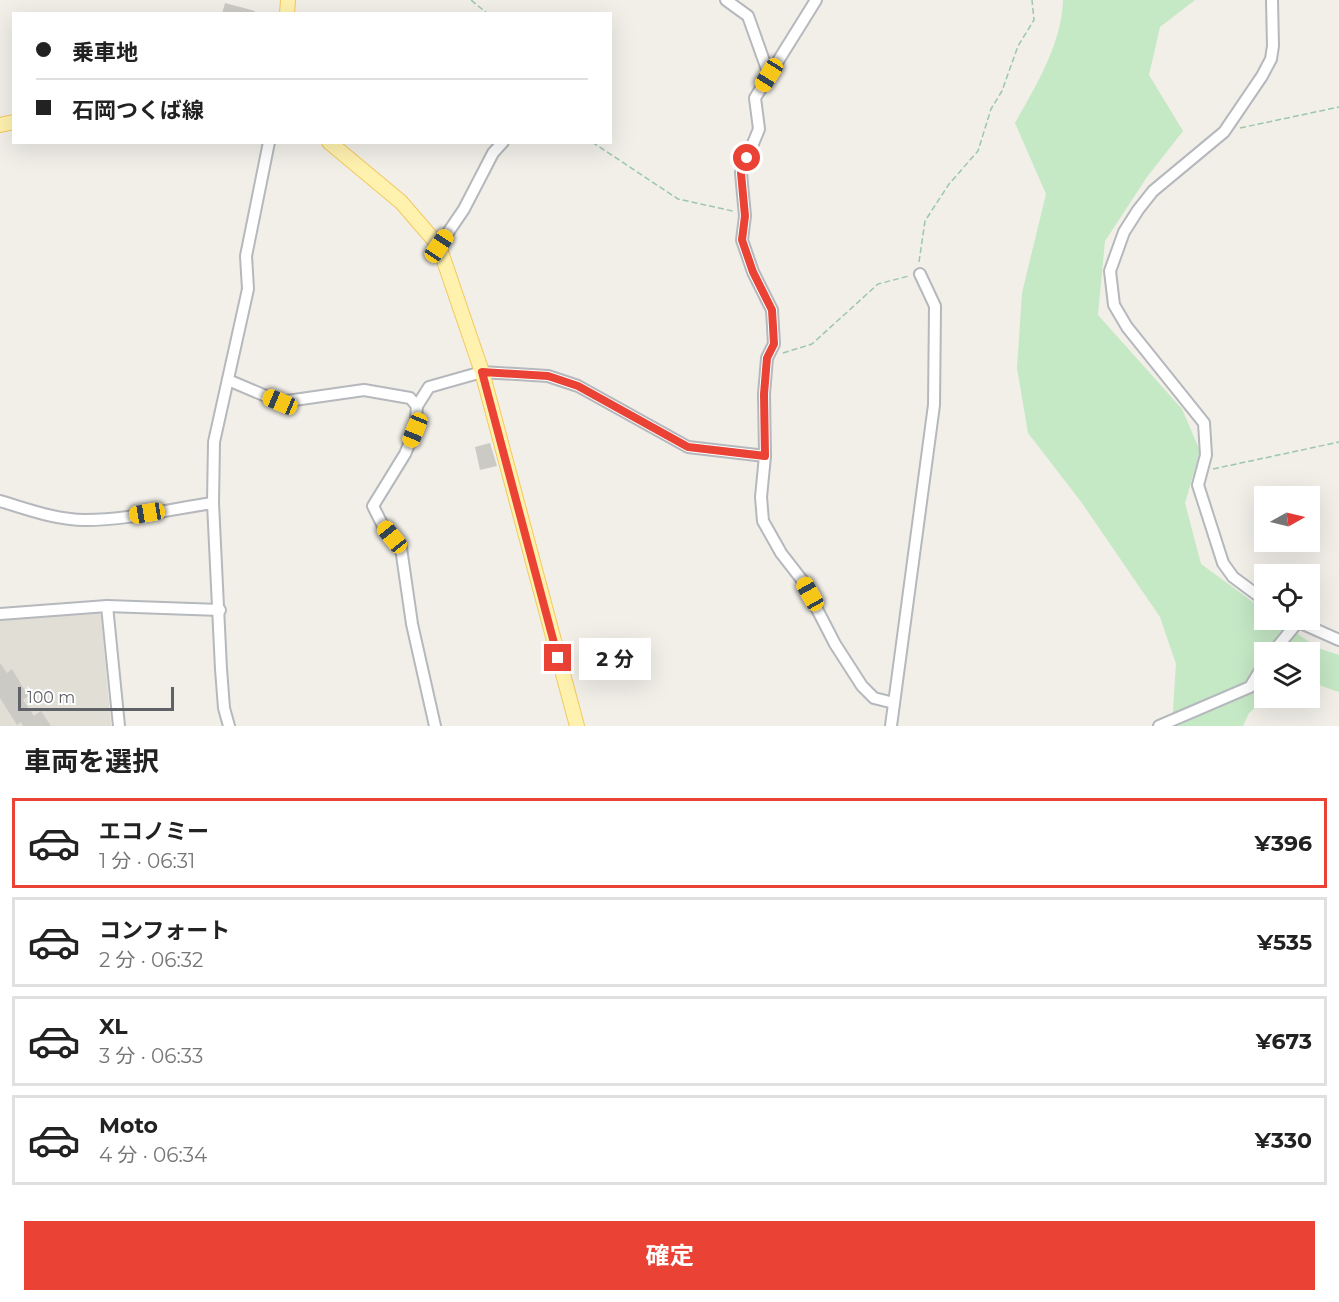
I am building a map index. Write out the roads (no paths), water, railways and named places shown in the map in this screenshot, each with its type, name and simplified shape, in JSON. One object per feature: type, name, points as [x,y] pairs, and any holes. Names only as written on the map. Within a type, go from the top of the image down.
[{"type":"main road","points":[[330,144],[401,202],[439,246],[482,372],[577,726]]},
{"type":"street","points":[[726,0],[748,16],[769,75]]},
{"type":"street","points":[[816,0],[755,98],[759,129],[741,173],[745,216],[742,240],[753,272],[772,310],[774,344],[767,358],[764,394],[765,456],[760,497],[763,521],[781,553],[802,580],[835,644],[862,686],[874,698],[894,703]]},
{"type":"street","points":[[1254,593],[1233,577],[1223,563],[1198,485],[1203,471],[1206,434],[1204,423],[1127,327],[1114,305],[1110,271],[1124,232],[1153,191],[1224,132],[1271,59],[1275,27],[1272,0]]},
{"type":"street","points":[[229,726],[224,708],[221,669],[220,610],[213,503],[214,442],[248,289],[246,256],[269,144]]},
{"type":"street","points":[[439,246],[464,209],[493,153],[501,144]]},
{"type":"street","points":[[891,726],[934,405],[935,306],[920,274]]},
{"type":"street","points":[[435,726],[412,624],[400,548],[383,526],[373,506],[405,454],[415,430],[417,406],[429,387],[482,372],[548,376],[578,386],[688,447],[765,456]]},
{"type":"street","points":[[228,380],[280,402],[364,390],[410,398],[417,406]]},
{"type":"street","points":[[0,501],[53,516],[85,520],[125,517],[213,503]]},
{"type":"street","points":[[0,614],[107,606],[220,610]]},
{"type":"street","points":[[107,606],[119,726]]},
{"type":"street","points":[[1316,630],[1339,640]]},
{"type":"street","points":[[1159,726],[1250,687],[1254,680]]}]
